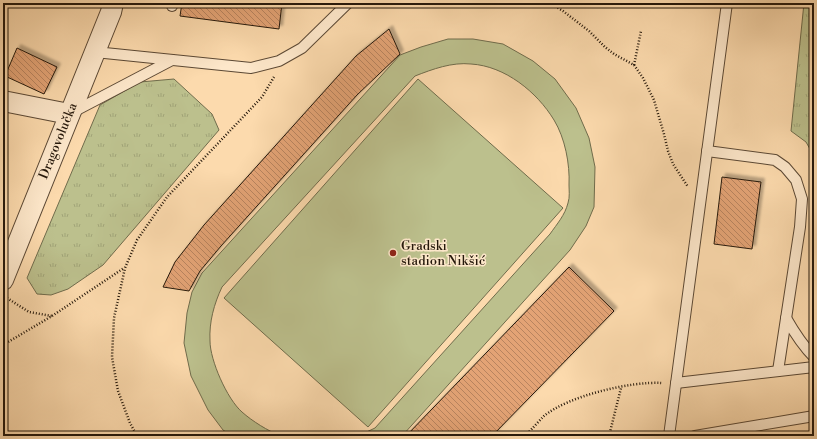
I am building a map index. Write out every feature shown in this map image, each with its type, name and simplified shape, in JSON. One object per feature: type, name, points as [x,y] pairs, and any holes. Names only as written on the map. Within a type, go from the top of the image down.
[{"type":"street","name":"Dragovolučka","points":[[3,280],[7,261],[95,52],[111,12],[113,3]]},
{"type":"street","points":[[3,101],[69,114]]},
{"type":"lane","points":[[95,52],[251,68],[279,62],[302,48],[348,3]]},
{"type":"lane","points":[[669,436],[727,3]]},
{"type":"lane","points":[[69,114],[172,60]]},
{"type":"lane","points":[[707,151],[775,160],[785,167],[796,180],[802,199],[802,206],[778,371]]},
{"type":"lane","points":[[786,318],[798,339],[814,357]]},
{"type":"lane","points":[[676,383],[814,367]]},
{"type":"lane","points":[[695,436],[814,416]]},
{"type":"path","points":[[550,3],[563,10],[589,30],[614,54],[634,65],[643,78],[654,100],[668,151],[674,164],[700,207]]},
{"type":"path","points":[[634,65],[641,31]]},
{"type":"path","points":[[137,436],[130,423],[118,391],[112,357],[114,318],[125,268],[137,240],[167,197],[262,97],[273,79],[279,62]]},
{"type":"path","points":[[3,346],[125,268]]},
{"type":"path","points":[[3,294],[15,304],[29,312],[52,316]]},
{"type":"path","points":[[525,436],[545,416],[571,401],[596,392],[648,382],[676,383]]},
{"type":"path","points":[[609,436],[621,388]]},
{"type":"green space","points":[[804,3],[814,3],[814,156],[806,142],[791,131]]},
{"type":"green space","points":[[448,39],[473,39],[503,44],[533,61],[555,79],[576,108],[589,138],[595,167],[594,207],[586,226],[570,250],[402,436],[358,436],[375,428],[550,234],[563,215],[569,198],[568,160],[558,127],[539,100],[519,82],[496,70],[471,64],[450,65],[415,76],[222,287],[214,307],[210,327],[211,349],[220,379],[236,406],[242,412],[260,426],[281,436],[232,436],[223,430],[208,410],[191,376],[184,343],[187,313],[192,292],[202,273],[400,55]]},
{"type":"green space","points":[[174,79],[212,114],[219,130],[103,265],[68,289],[51,295],[37,294],[27,278],[100,105],[140,82]]},
{"type":"green space","name":"Gradski stadion Nikšić","points":[[418,79],[563,208],[368,427],[224,298]]},
{"type":"building","points":[[182,3],[282,3],[279,29],[180,16]]},
{"type":"building","points":[[389,29],[400,54],[357,95],[221,246],[200,271],[189,291],[163,287],[175,262],[204,225],[356,56]]},
{"type":"building","points":[[17,48],[57,67],[44,94],[5,76]]},
{"type":"building","points":[[722,177],[761,182],[752,249],[714,244]]},
{"type":"building","points":[[569,267],[614,311],[492,436],[406,436]]},
{"type":"place","name":"Gradski stadion Nikšić","points":[[393,253]]}]
